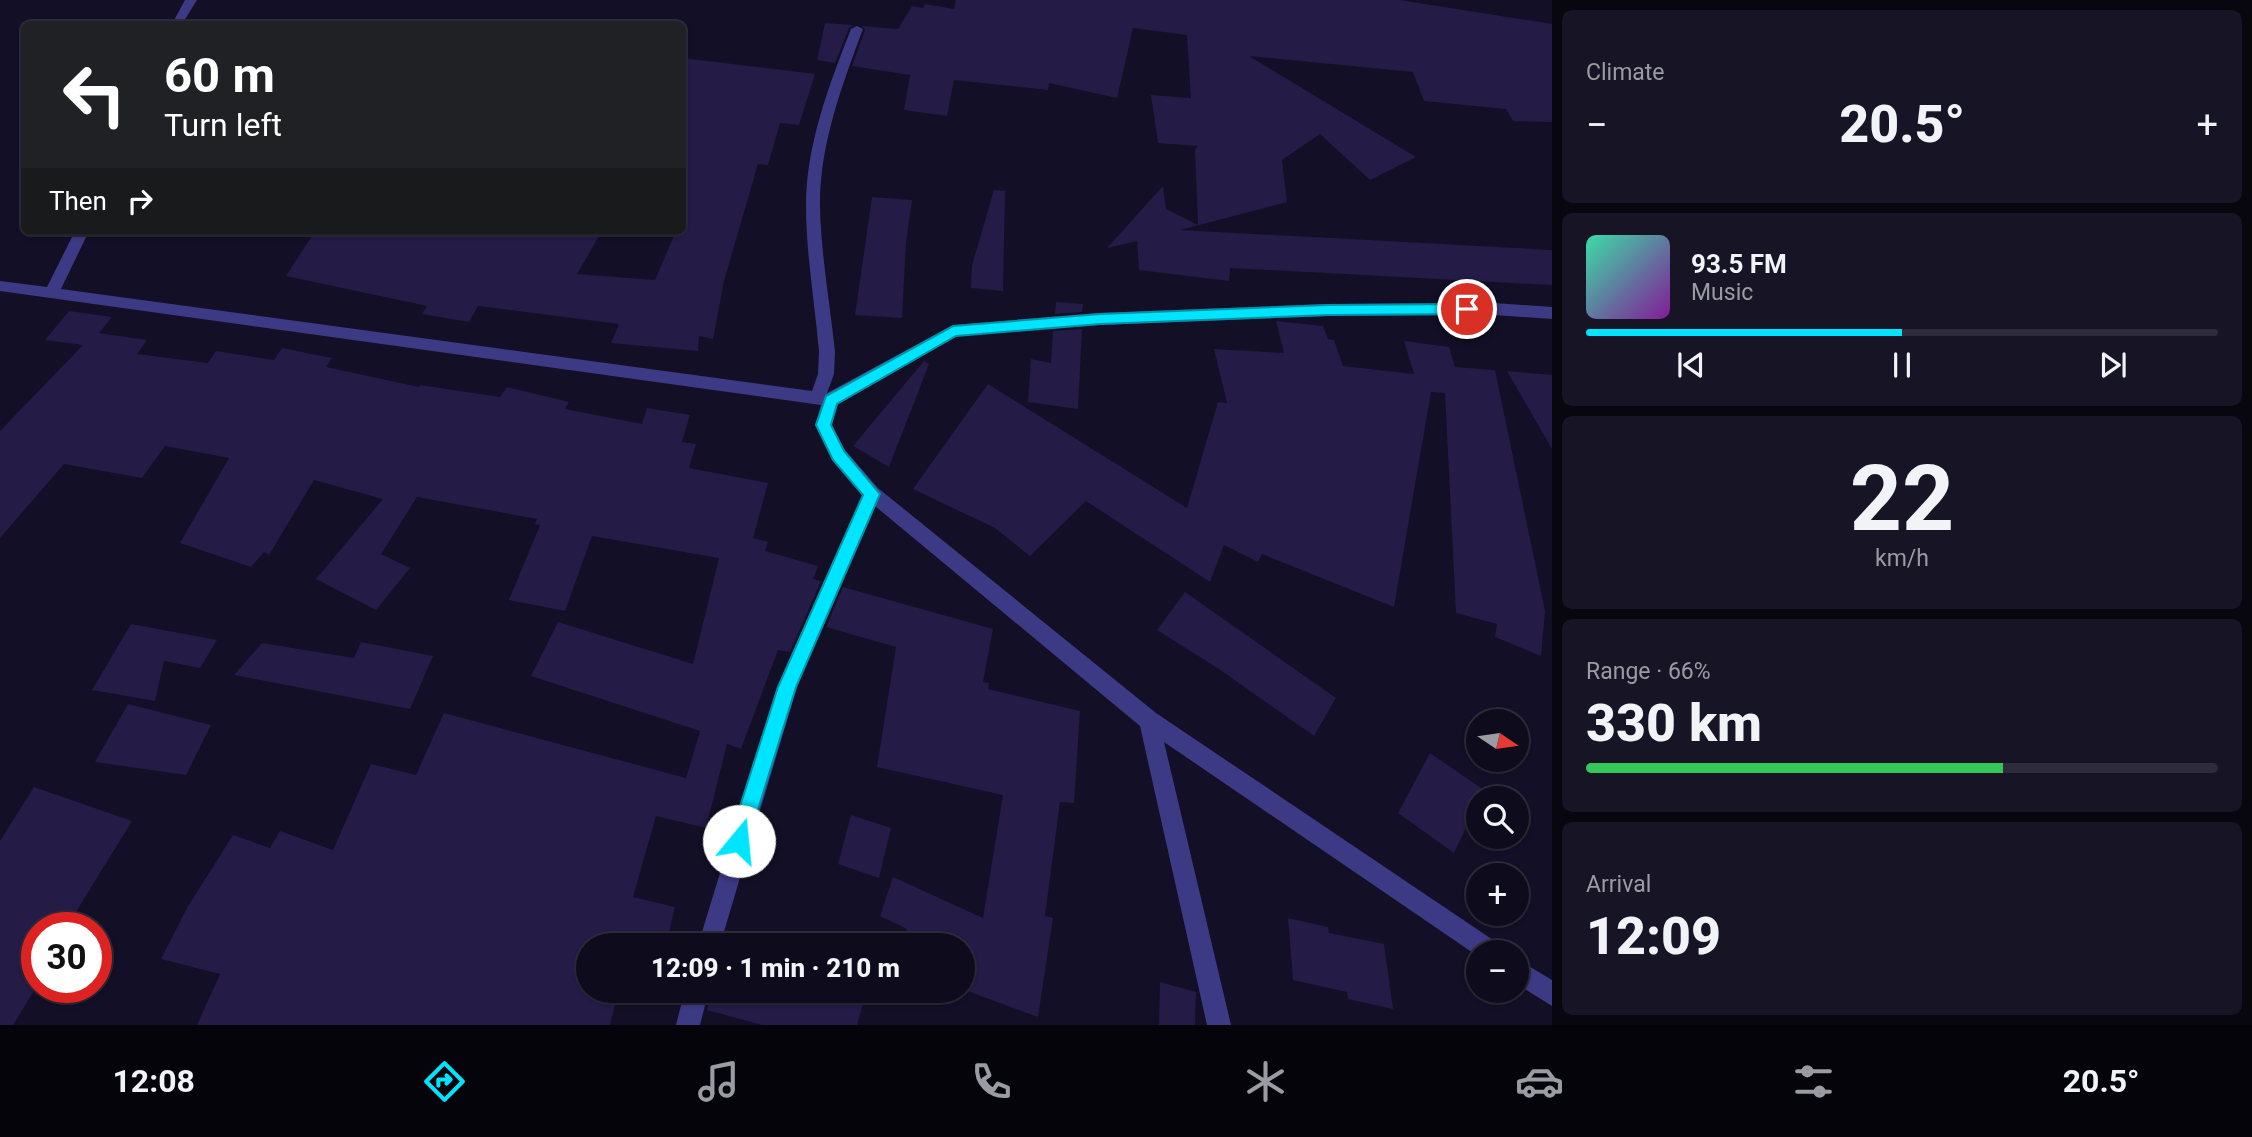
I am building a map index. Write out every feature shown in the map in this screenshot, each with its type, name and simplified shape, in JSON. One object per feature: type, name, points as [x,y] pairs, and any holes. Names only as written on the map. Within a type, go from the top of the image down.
[{"type":"street","points":[[179,21],[191,0]]},
{"type":"street","points":[[857,29],[835,86],[819,152],[814,193],[827,352],[823,425],[839,455],[872,494],[1149,720],[1473,940]]},
{"type":"street","points":[[51,294],[80,235]]},
{"type":"street","points":[[0,286],[824,399],[953,331],[1100,319],[1328,310],[1494,309],[1552,313]]},
{"type":"street","points":[[713,933],[787,687],[872,494]]},
{"type":"street","points":[[1149,720],[1219,1025]]},
{"type":"street","points":[[1529,978],[1552,994]]},
{"type":"street","points":[[688,1025],[694,1003]]},
{"type":"building","points":[[956,0],[1400,0],[1552,24],[1552,122],[1513,121],[1506,109],[1424,101],[1413,72],[1249,56],[1416,157],[1370,180],[1320,134],[1282,160],[1287,202],[1180,230],[1552,250],[1552,285],[1230,268],[1229,281],[1139,270],[1137,241],[1107,248],[1163,186],[1166,209],[1198,225],[1195,150],[1198,146],[1158,143],[1151,95],[1191,98],[1187,35],[1133,28],[1117,98],[1049,83],[1048,90],[954,80],[947,116],[904,110],[910,75],[852,66],[865,30],[862,26],[898,29],[912,6],[923,8],[925,4],[954,9]]},
{"type":"building","points":[[825,23],[853,25],[849,28],[835,63],[817,60]]},
{"type":"building","points":[[686,58],[815,74],[799,125],[780,123],[768,165],[758,164],[724,281],[713,339],[699,336],[698,351],[611,343],[619,324],[478,306],[469,322],[422,314],[427,306],[286,276],[312,235],[600,235],[577,274],[655,280],[674,235],[686,235]]},
{"type":"building","points":[[994,190],[1005,191],[1003,291],[971,288],[972,265]]},
{"type":"building","points":[[872,197],[912,200],[906,242],[902,318],[855,315]]},
{"type":"building","points":[[1056,302],[1083,304],[1082,312],[1055,314]]},
{"type":"building","points":[[69,311],[112,317],[99,333],[147,340],[137,354],[208,363],[216,351],[274,360],[282,348],[332,358],[326,367],[419,387],[420,385],[500,397],[507,387],[569,402],[565,409],[642,424],[647,408],[690,415],[682,442],[696,444],[689,468],[768,483],[753,538],[768,542],[765,551],[818,566],[813,579],[821,581],[790,652],[778,650],[741,749],[727,744],[706,828],[656,816],[633,897],[675,907],[669,933],[576,933],[576,1003],[616,1003],[610,1025],[197,1025],[220,974],[161,959],[187,908],[233,835],[270,848],[280,831],[333,850],[371,764],[416,775],[444,713],[686,778],[700,731],[531,676],[558,622],[693,664],[719,558],[592,536],[565,611],[509,600],[540,525],[535,524],[537,519],[417,497],[381,554],[410,568],[376,610],[316,579],[383,499],[314,480],[269,555],[264,552],[251,567],[180,543],[229,458],[165,446],[142,478],[64,464],[0,538],[0,431],[83,345],[45,340]]},
{"type":"building","points":[[1276,321],[1323,326],[1328,339],[1334,340],[1343,366],[1414,374],[1404,341],[1449,347],[1455,367],[1495,370],[1545,611],[1541,656],[1495,637],[1497,624],[1456,613],[1445,393],[1431,392],[1394,607],[1262,554],[1258,562],[1224,545],[1210,582],[1086,501],[1030,556],[995,528],[913,489],[988,384],[1187,508],[1218,402],[1227,403],[1214,349],[1284,353]]},
{"type":"building","points":[[1082,329],[1078,409],[1028,402],[1031,359],[1051,363],[1053,331]]},
{"type":"building","points":[[924,361],[929,364],[889,467],[853,446]]},
{"type":"building","points":[[1507,371],[1552,375],[1552,449]]},
{"type":"building","points":[[843,587],[993,629],[983,682],[989,683],[988,689],[1080,711],[1074,803],[1060,802],[1045,916],[1053,918],[1038,1017],[975,994],[975,933],[906,933],[907,929],[880,916],[893,877],[983,918],[1003,795],[877,767],[896,647],[826,627]]},
{"type":"building","points":[[1185,592],[1336,698],[1314,736],[1219,669],[1157,630]]},
{"type":"building","points":[[131,624],[217,640],[200,668],[164,661],[155,701],[92,690]]},
{"type":"building","points":[[361,642],[433,656],[410,709],[234,675],[262,643],[354,658]]},
{"type":"building","points":[[128,704],[211,725],[186,775],[95,762]]},
{"type":"building","points":[[1430,753],[1478,786],[1466,786],[1466,828],[1454,853],[1398,813]]},
{"type":"building","points":[[34,787],[132,821],[76,912],[21,912],[21,1003],[27,1003],[13,1025],[0,1025],[0,841]]},
{"type":"building","points":[[851,815],[891,828],[879,878],[838,864]]},
{"type":"building","points":[[1288,918],[1328,927],[1329,933],[1384,944],[1393,1009],[1348,999],[1347,992],[1293,980]]},
{"type":"building","points":[[1160,982],[1196,992],[1195,1025],[1159,1025]]},
{"type":"building","points":[[709,1003],[863,1003],[857,1025],[762,1025],[707,1010]]},
{"type":"route","points":[[739,841],[787,687],[872,494],[839,455],[823,425],[831,400],[953,331],[1100,319],[1328,310],[1467,309]]}]
